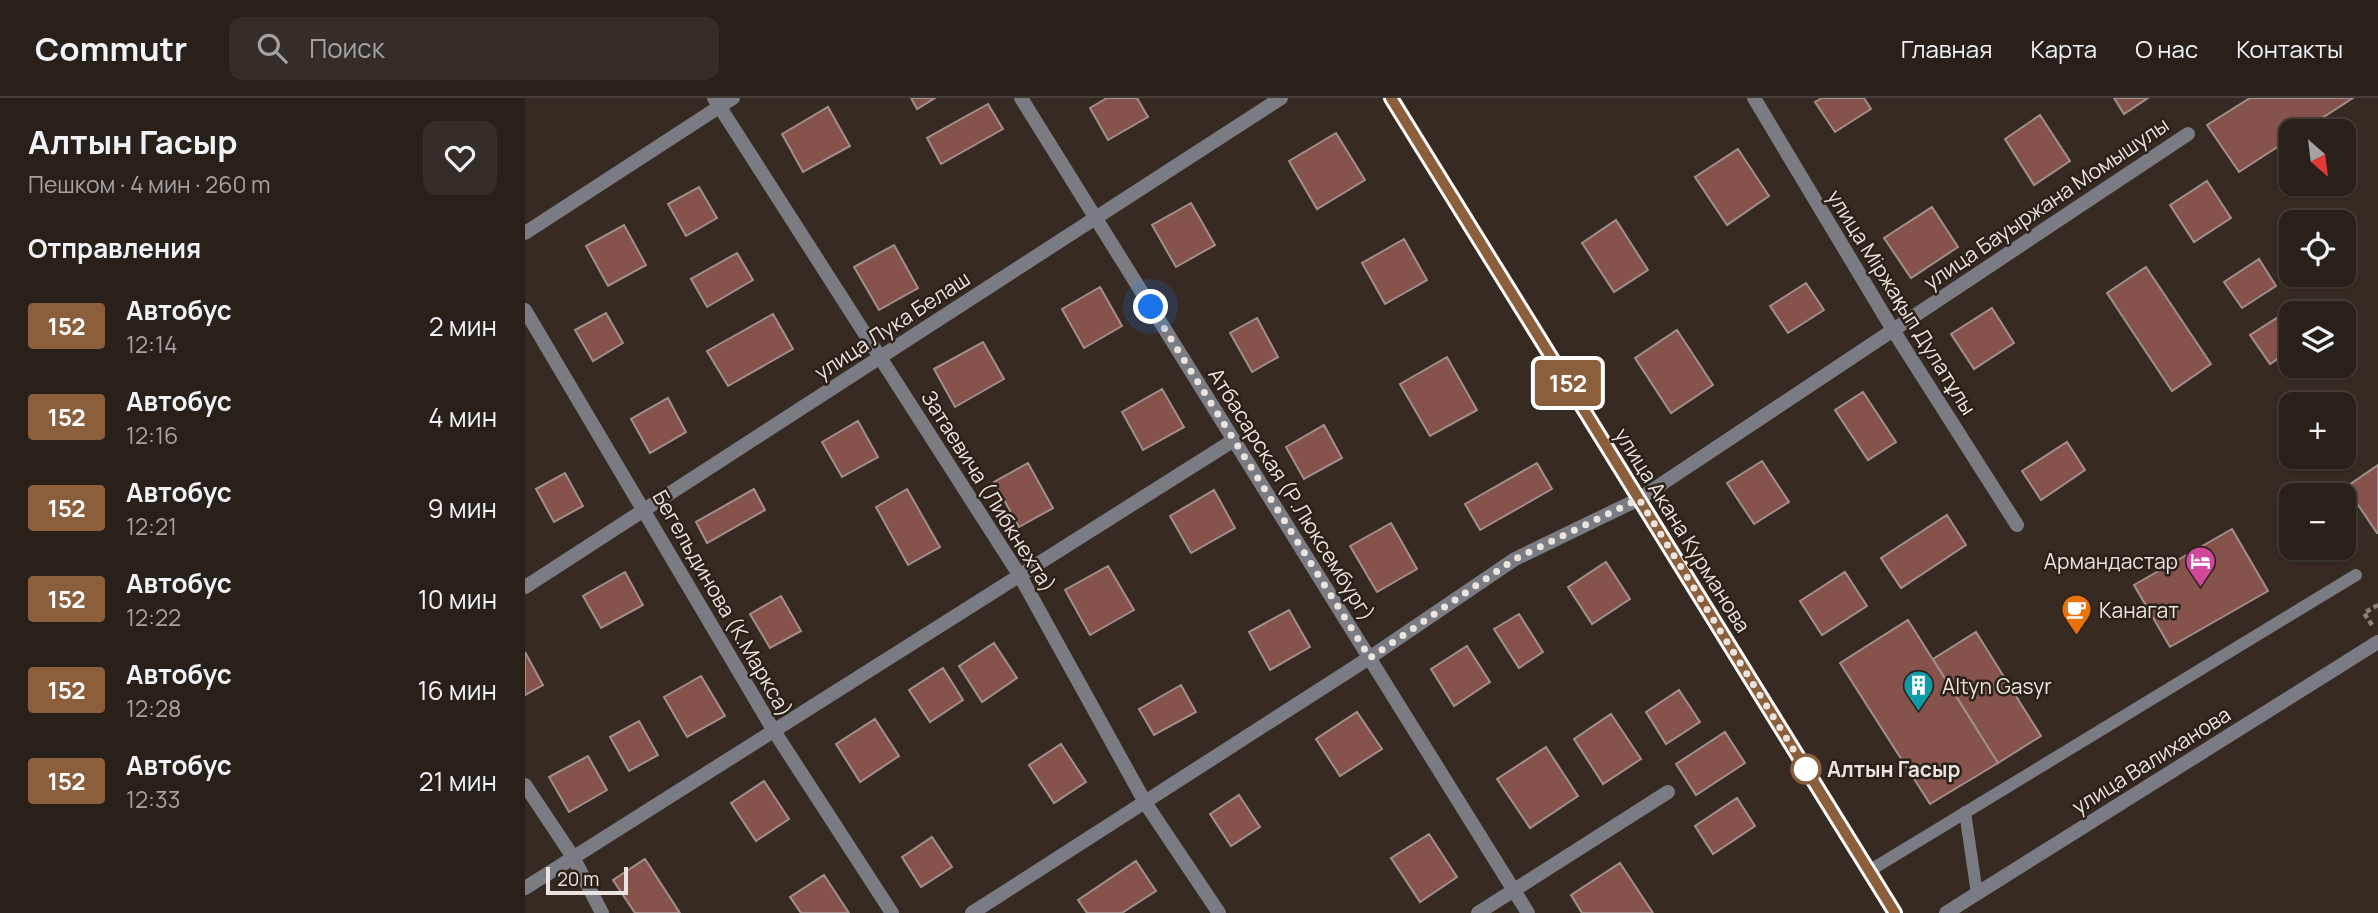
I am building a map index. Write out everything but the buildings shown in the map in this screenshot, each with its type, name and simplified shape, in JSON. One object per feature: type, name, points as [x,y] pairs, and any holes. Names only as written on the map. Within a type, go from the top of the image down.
[{"type":"main road","name":"улица Акана Курманова","points":[[1391,98],[1895,913]]},
{"type":"street","points":[[525,233],[716,102],[733,98]]},
{"type":"street","name":"Атбасарская (Р.Люксембург)","points":[[1021,98],[1528,913]]},
{"type":"street","name":"улица Лука Белаш","points":[[525,587],[1281,98]]},
{"type":"street","name":"улица Міржақып Дулатұлы","points":[[1757,99],[1893,330],[2017,525]]},
{"type":"street","name":"Затаевича (Либкнехта)","points":[[716,102],[1020,576],[1146,804],[1219,913]]},
{"type":"street","name":"улица Бауыржана Момышулы","points":[[972,913],[1370,658],[1515,559],[1639,499],[2188,134]]},
{"type":"street","name":"Бегельдинова (К.Маркса)","points":[[525,310],[774,731],[892,913]]},
{"type":"street","points":[[525,888],[1234,440]]},
{"type":"street","name":"улица Валиханова","points":[[1946,913],[2378,642]]},
{"type":"street","points":[[525,785],[573,857],[602,913]]},
{"type":"street","points":[[1478,913],[1668,792]]},
{"type":"lane","points":[[1869,871],[2356,575]]},
{"type":"lane","points":[[1965,812],[1977,894]]},
{"type":"path","points":[[2378,605],[2364,613],[2378,634]]},
{"type":"bus line","name":"152","points":[[1391,98],[1895,913]]},
{"type":"place","name":"Армандастар","points":[[2201,588]]},
{"type":"place","name":"Канагат","points":[[2076,637]]},
{"type":"place","name":"Altyn Gasyr","points":[[1919,713]]},
{"type":"place","name":"Алтын Гасыр","points":[[1806,769]]},
{"type":"route","points":[[1151,307],[1370,658],[1515,559],[1639,499],[1811,778],[1806,769]]}]
